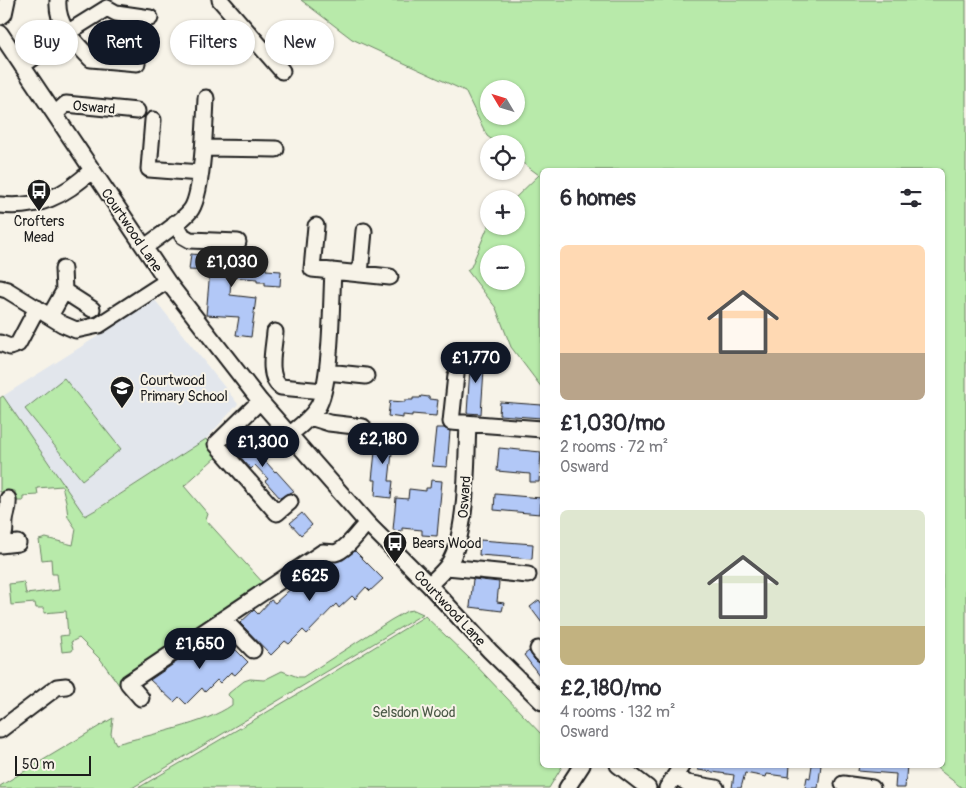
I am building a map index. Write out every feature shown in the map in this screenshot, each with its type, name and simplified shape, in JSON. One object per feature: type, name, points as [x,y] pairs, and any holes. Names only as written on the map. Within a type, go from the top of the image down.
[{"type":"street","points":[[0,17],[4,14],[7,0]]},
{"type":"street","points":[[58,0],[62,20]]},
{"type":"street","points":[[220,0],[282,72]]},
{"type":"street","points":[[78,25],[107,4],[116,13],[150,18]]},
{"type":"street","name":"Courtwood Lane","points":[[0,33],[167,281],[260,402],[367,523],[540,700]]},
{"type":"street","points":[[78,45],[88,57]]},
{"type":"street","points":[[145,247],[190,212],[197,201],[204,148],[206,98]]},
{"type":"street","name":"Osward","points":[[55,114],[66,104],[137,111]]},
{"type":"street","points":[[153,120],[149,169],[200,173]]},
{"type":"street","points":[[204,148],[276,149]]},
{"type":"street","points":[[0,205],[15,206],[37,203],[59,196],[76,186],[92,170]]},
{"type":"street","points":[[175,224],[183,236],[190,240],[238,242]]},
{"type":"street","points":[[316,226],[312,269],[390,277]]},
{"type":"street","points":[[360,274],[364,231]]},
{"type":"street","points":[[50,316],[64,291],[64,269]]},
{"type":"street","points":[[289,435],[317,408],[323,391],[327,372],[333,271]]},
{"type":"street","points":[[0,288],[7,290],[62,324],[76,330],[99,325],[167,281]]},
{"type":"street","points":[[64,291],[92,309]]},
{"type":"street","points":[[0,344],[10,347],[18,344],[37,308]]},
{"type":"street","points":[[275,332],[272,375],[276,383],[281,386],[323,391]]},
{"type":"street","points":[[327,372],[366,376]]},
{"type":"street","points":[[456,375],[451,422],[540,429]]},
{"type":"street","points":[[260,402],[216,444],[277,513],[290,502]]},
{"type":"street","points":[[310,416],[329,424],[363,427]]},
{"type":"street","name":"Osward","points":[[429,585],[447,567],[458,539],[462,521],[468,424]]},
{"type":"street","points":[[8,499],[9,509],[5,521],[6,529],[0,543],[18,543]]},
{"type":"street","points":[[141,698],[128,683],[323,552],[336,553],[348,545],[367,523]]},
{"type":"street","points":[[447,567],[528,576]]},
{"type":"street","points":[[223,619],[253,650]]},
{"type":"street","points":[[0,730],[57,687],[66,686]]},
{"type":"street","points":[[567,788],[580,768]]},
{"type":"street","points":[[622,768],[648,788]]},
{"type":"street","points":[[675,776],[687,783],[716,788]]},
{"type":"street","points":[[843,784],[872,788]]},
{"type":"shaded area","name":"Courtwood Primary School","points":[[155,300],[238,404],[206,439],[85,516],[3,396]]},
{"type":"green space","points":[[301,0],[966,0],[966,788],[962,788],[937,768],[945,768],[945,168],[540,168],[540,385],[511,347],[496,308],[482,290],[525,290],[525,245],[480,245],[484,235],[525,235],[525,190],[523,190],[539,175],[525,165],[525,135],[487,135],[482,125],[525,125],[525,80],[480,80],[480,122],[465,91],[352,39],[334,25],[334,20],[327,20]]},
{"type":"green space","points":[[480,246],[480,287],[467,270],[471,267]]},
{"type":"green space","points":[[64,378],[121,449],[82,480],[25,409]]},
{"type":"green space","points":[[3,396],[85,516],[206,439],[217,456],[184,486],[208,514],[206,520],[265,585],[119,685],[101,660],[79,638],[71,642],[72,651],[62,652],[60,636],[68,635],[66,611],[44,613],[44,608],[36,608],[35,603],[11,605],[9,584],[24,582],[26,594],[59,590],[57,574],[52,574],[51,559],[42,560],[39,540],[46,538],[73,545],[76,529],[68,517],[62,486],[37,488],[38,495],[23,496],[23,501],[16,501],[15,491],[0,492],[0,398]]},
{"type":"green space","points":[[414,610],[423,614],[132,788],[0,788],[0,786],[113,718],[111,734],[116,744],[160,733],[207,718],[232,705],[229,693],[244,681],[250,679],[264,680],[282,671],[303,677],[391,620],[407,611]]},
{"type":"green space","name":"Selsdon Wood","points":[[425,616],[468,657],[540,733],[540,768],[561,768],[549,788],[138,788],[303,691]]},
{"type":"building","points":[[191,254],[238,258],[237,263],[259,264],[259,267],[266,268],[266,270],[281,271],[280,286],[265,285],[265,282],[257,282],[257,279],[231,277],[230,295],[256,298],[251,337],[236,335],[239,317],[206,315],[210,271],[189,270]]},
{"type":"building","points":[[471,353],[485,354],[481,414],[467,413]]},
{"type":"building","points":[[421,396],[438,400],[436,416],[412,414],[412,416],[403,415],[403,418],[388,416],[390,401],[405,402],[405,400],[413,400],[413,398],[420,398]]},
{"type":"building","points":[[500,402],[540,405],[540,418],[499,415]]},
{"type":"building","points":[[436,428],[444,428],[450,431],[447,467],[432,466]]},
{"type":"building","points":[[377,433],[394,434],[389,481],[393,481],[391,498],[375,496],[376,480],[372,480]]},
{"type":"building","points":[[243,436],[294,491],[280,498],[265,481],[268,479],[255,465],[251,469],[236,452],[241,448],[236,443]]},
{"type":"building","points":[[499,448],[540,452],[539,482],[530,482],[530,474],[497,471]]},
{"type":"building","points":[[431,480],[442,481],[437,536],[422,535],[422,530],[402,528],[402,531],[393,530],[396,498],[408,499],[409,489],[426,491],[426,488],[430,488]]},
{"type":"building","points":[[495,494],[540,498],[540,514],[494,510]]},
{"type":"building","points":[[302,513],[312,525],[301,535],[290,523]]},
{"type":"building","points":[[480,540],[533,544],[532,559],[479,555]]},
{"type":"building","points":[[355,551],[383,579],[370,591],[366,587],[355,599],[352,596],[339,608],[336,604],[307,634],[303,630],[289,644],[285,641],[271,655],[240,623],[254,610],[258,614],[271,600],[275,603],[305,576],[308,579],[322,565],[326,569],[332,562],[343,560]]},
{"type":"building","points":[[473,579],[499,582],[497,602],[504,603],[502,611],[470,607]]},
{"type":"building","points":[[539,600],[540,620],[530,607]]},
{"type":"building","points":[[219,633],[248,662],[235,675],[231,672],[220,683],[217,680],[205,692],[202,688],[186,704],[179,697],[174,702],[150,680]]},
{"type":"building","points":[[529,651],[540,664],[540,676],[524,655]]},
{"type":"building","points":[[698,768],[790,768],[789,777],[767,774],[766,777],[745,773],[741,788],[732,788],[734,775],[698,770]]},
{"type":"building","points":[[812,768],[821,768],[818,788],[805,788],[807,777],[810,778]]},
{"type":"building","points":[[858,768],[907,768],[905,788],[895,788],[896,774],[858,771]]},
{"type":"place","name":"Crofters Mead","points":[[39,212]]},
{"type":"place","name":"Courtwood Primary School","points":[[122,409]]},
{"type":"place","name":"Bears Wood","points":[[395,564]]}]
